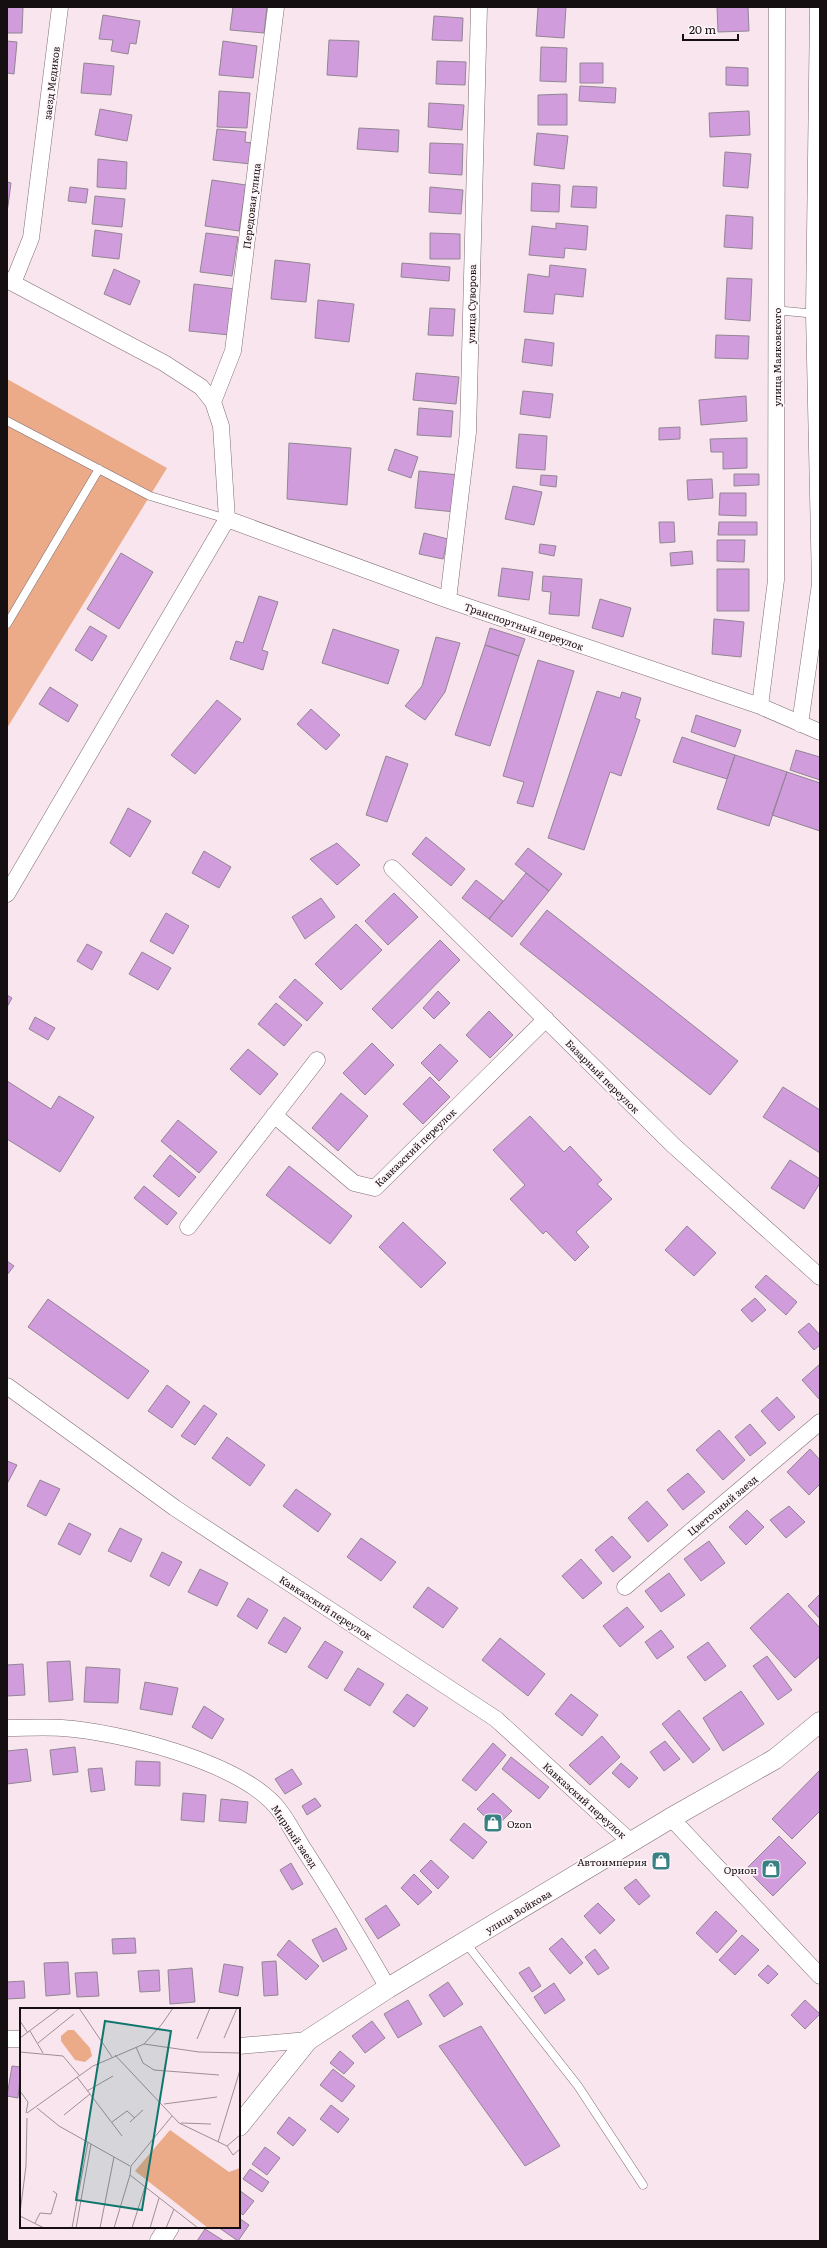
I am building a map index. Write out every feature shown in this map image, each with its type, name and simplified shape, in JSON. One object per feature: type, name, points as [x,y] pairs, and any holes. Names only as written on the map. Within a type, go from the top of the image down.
[{"type":"street","name":"заезд Медиков","points":[[10,282],[31,238],[60,7]]},
{"type":"street","name":"Передовая улица","points":[[213,402],[233,351],[276,7]]},
{"type":"street","name":"улица Суворова","points":[[448,600],[468,432],[478,7]]},
{"type":"street","name":"улица Маяковского","points":[[760,706],[776,580],[777,7]]},
{"type":"street","points":[[800,724],[820,584],[817,314],[818,7]]},
{"type":"street","points":[[7,894],[227,519],[221,426],[213,402],[201,387],[164,363],[10,282]]},
{"type":"street","name":"Транспортный переулок","points":[[227,519],[448,600],[760,706],[820,732]]},
{"type":"street","name":"Базарный переулок","points":[[392,868],[673,1145],[820,1277]]},
{"type":"street","name":"Кавказский переулок","points":[[274,1115],[354,1183],[375,1188],[546,1019]]},
{"type":"street","points":[[188,1227],[317,1060]]},
{"type":"street","name":"Кавказский переулок","points":[[7,1386],[174,1508],[496,1719],[632,1843]]},
{"type":"street","name":"Цветочный заезд","points":[[624,1587],[820,1422]]},
{"type":"street","name":"улица Войкова","points":[[240,2125],[308,2040],[388,1988],[672,1818],[775,1759],[820,1722]]},
{"type":"street","name":"Мирный заезд","points":[[7,1728],[62,1728],[123,1738],[172,1750],[209,1764],[245,1782],[275,1805],[335,1897],[388,1988]]},
{"type":"street","points":[[672,1818],[820,1976]]},
{"type":"street","points":[[7,2039],[20,2039]]},
{"type":"street","points":[[240,2046],[308,2040]]},
{"type":"street","points":[[160,2241],[168,2228]]},
{"type":"lane","points":[[776,310],[817,314]]},
{"type":"lane","points":[[7,421],[150,496],[227,519]]},
{"type":"lane","points":[[7,624],[99,469]]},
{"type":"lane","points":[[465,1942],[578,2086],[643,2186]]},
{"type":"shaded area","points":[[7,379],[167,468],[7,728]]},
{"type":"building","points":[[7,7],[23,7],[22,33],[7,33]]},
{"type":"building","points":[[233,7],[267,7],[264,33],[230,30]]},
{"type":"building","points":[[538,7],[566,7],[564,38],[536,36]]},
{"type":"building","points":[[717,7],[748,7],[749,31],[718,32]]},
{"type":"building","points":[[103,15],[140,21],[136,44],[130,43],[128,54],[111,51],[113,40],[99,39]]},
{"type":"building","points":[[434,16],[463,18],[462,41],[432,40]]},
{"type":"building","points":[[329,40],[359,41],[357,77],[327,75]]},
{"type":"building","points":[[7,41],[17,42],[14,74],[7,73]]},
{"type":"building","points":[[223,41],[257,46],[253,78],[219,75]]},
{"type":"building","points":[[541,47],[567,48],[566,82],[540,81]]},
{"type":"building","points":[[437,61],[466,62],[465,85],[436,84]]},
{"type":"building","points":[[84,63],[114,66],[111,95],[81,93]]},
{"type":"building","points":[[580,63],[603,63],[603,83],[580,83]]},
{"type":"building","points":[[726,67],[748,68],[748,86],[726,85]]},
{"type":"building","points":[[580,86],[616,88],[615,103],[579,101]]},
{"type":"building","points":[[219,91],[250,93],[247,128],[217,127]]},
{"type":"building","points":[[567,94],[567,125],[538,125],[538,95]]},
{"type":"building","points":[[429,103],[464,105],[462,130],[428,127]]},
{"type":"building","points":[[100,109],[132,115],[127,141],[95,135]]},
{"type":"building","points":[[749,111],[750,135],[710,137],[709,113]]},
{"type":"building","points":[[359,128],[399,130],[398,152],[357,149]]},
{"type":"building","points":[[217,129],[246,132],[245,142],[253,143],[251,164],[213,160]]},
{"type":"building","points":[[537,133],[568,136],[564,169],[534,165]]},
{"type":"building","points":[[430,143],[463,144],[462,175],[429,173]]},
{"type":"building","points":[[725,152],[751,154],[748,188],[723,186]]},
{"type":"building","points":[[98,159],[127,162],[126,189],[97,187]]},
{"type":"building","points":[[212,180],[246,185],[239,231],[205,226]]},
{"type":"building","points":[[7,182],[11,183],[7,213]]},
{"type":"building","points":[[532,183],[560,185],[559,212],[531,211]]},
{"type":"building","points":[[573,186],[597,187],[596,208],[571,207]]},
{"type":"building","points":[[70,187],[88,189],[86,203],[68,201]]},
{"type":"building","points":[[430,187],[463,190],[461,214],[429,212]]},
{"type":"building","points":[[95,196],[125,199],[122,227],[92,224]]},
{"type":"building","points":[[726,215],[753,217],[752,249],[724,247]]},
{"type":"building","points":[[556,223],[588,226],[586,250],[565,248],[564,258],[529,255],[532,226],[556,229]]},
{"type":"building","points":[[95,230],[122,234],[119,259],[92,256]]},
{"type":"building","points":[[206,233],[238,237],[232,276],[200,272]]},
{"type":"building","points":[[430,233],[460,234],[460,259],[430,259]]},
{"type":"building","points":[[275,260],[310,264],[306,302],[271,299]]},
{"type":"building","points":[[402,263],[450,267],[449,281],[401,277]]},
{"type":"building","points":[[550,265],[586,269],[583,297],[555,294],[553,314],[524,312],[528,274],[549,277]]},
{"type":"building","points":[[114,269],[140,281],[130,305],[104,294]]},
{"type":"building","points":[[727,278],[752,279],[750,321],[725,319]]},
{"type":"building","points":[[194,284],[235,289],[230,335],[189,331]]},
{"type":"building","points":[[318,300],[354,304],[349,342],[315,338]]},
{"type":"building","points":[[430,308],[455,309],[453,336],[428,335]]},
{"type":"building","points":[[716,335],[749,336],[748,359],[715,358]]},
{"type":"building","points":[[525,339],[554,343],[552,366],[522,362]]},
{"type":"building","points":[[416,373],[459,377],[456,404],[413,400]]},
{"type":"building","points":[[523,391],[553,394],[550,418],[520,414]]},
{"type":"building","points":[[746,396],[747,421],[701,425],[699,400]]},
{"type":"building","points":[[419,408],[453,411],[451,437],[417,435]]},
{"type":"building","points":[[680,427],[680,439],[659,440],[659,428]]},
{"type":"building","points":[[519,434],[547,436],[545,470],[516,468]]},
{"type":"building","points":[[747,438],[747,468],[723,469],[723,452],[711,452],[710,439]]},
{"type":"building","points":[[289,443],[351,448],[347,505],[287,499]]},
{"type":"building","points":[[395,449],[418,457],[411,478],[388,470]]},
{"type":"building","points":[[419,471],[459,475],[455,512],[415,508]]},
{"type":"building","points":[[734,474],[759,474],[759,485],[734,486]]},
{"type":"building","points":[[541,475],[557,476],[556,487],[540,485]]},
{"type":"building","points":[[712,479],[713,498],[688,500],[687,480]]},
{"type":"building","points":[[513,486],[542,492],[534,525],[505,519]]},
{"type":"building","points":[[720,493],[746,493],[746,516],[719,515]]},
{"type":"building","points":[[659,522],[674,522],[675,542],[660,543]]},
{"type":"building","points":[[719,522],[757,522],[757,535],[718,535]]},
{"type":"building","points":[[424,533],[448,539],[443,559],[419,554]]},
{"type":"building","points":[[717,540],[745,540],[744,562],[717,561]]},
{"type":"building","points":[[540,544],[556,546],[554,556],[539,553]]},
{"type":"building","points":[[692,551],[693,564],[671,566],[670,553]]},
{"type":"building","points":[[121,553],[153,572],[119,629],[87,609]]},
{"type":"building","points":[[502,568],[533,572],[529,600],[498,596]]},
{"type":"building","points":[[717,569],[749,569],[749,611],[717,611]]},
{"type":"building","points":[[543,576],[582,579],[579,616],[549,614],[551,592],[542,591]]},
{"type":"building","points":[[259,596],[278,602],[262,650],[268,652],[263,670],[230,659],[236,641],[243,643]]},
{"type":"building","points":[[600,599],[631,608],[623,637],[592,628]]},
{"type":"building","points":[[714,619],[744,622],[741,657],[712,654]]},
{"type":"building","points":[[90,626],[107,636],[92,661],[75,650]]},
{"type":"building","points":[[490,628],[525,639],[519,656],[485,645]]},
{"type":"building","points":[[333,629],[399,650],[388,684],[322,663]]},
{"type":"building","points":[[436,637],[460,643],[445,692],[425,720],[405,706],[422,686]]},
{"type":"building","points":[[485,645],[519,656],[490,746],[455,735]]},
{"type":"building","points":[[538,660],[574,671],[533,807],[517,803],[524,782],[503,776]]},
{"type":"building","points":[[50,687],[78,705],[68,722],[39,704]]},
{"type":"building","points":[[597,691],[620,698],[622,692],[641,698],[635,718],[640,720],[621,776],[610,772],[584,850],[548,838]]},
{"type":"building","points":[[217,700],[241,719],[195,774],[171,755]]},
{"type":"building","points":[[311,709],[340,735],[326,750],[297,724]]},
{"type":"building","points":[[696,715],[741,730],[735,747],[691,732]]},
{"type":"building","points":[[682,737],[735,755],[727,779],[673,762]]},
{"type":"building","points":[[796,750],[820,757],[820,780],[790,770]]},
{"type":"building","points":[[735,755],[787,772],[769,826],[717,809]]},
{"type":"building","points":[[386,756],[408,764],[387,822],[366,815]]},
{"type":"building","points":[[787,772],[820,783],[820,831],[772,815]]},
{"type":"building","points":[[128,808],[151,821],[130,857],[110,843]]},
{"type":"building","points":[[426,837],[465,869],[451,886],[412,854]]},
{"type":"building","points":[[337,843],[360,865],[337,885],[310,859]]},
{"type":"building","points":[[528,848],[562,874],[549,891],[515,864]]},
{"type":"building","points":[[204,851],[231,867],[219,888],[192,873]]},
{"type":"building","points":[[526,873],[549,891],[512,937],[489,919]]},
{"type":"building","points":[[476,880],[503,901],[489,919],[462,898]]},
{"type":"building","points":[[394,893],[418,917],[388,945],[365,921]]},
{"type":"building","points":[[321,898],[335,917],[305,939],[292,917]]},
{"type":"building","points":[[547,910],[738,1061],[710,1095],[520,944]]},
{"type":"building","points":[[166,913],[189,926],[173,954],[150,941]]},
{"type":"building","points":[[356,924],[382,950],[341,990],[315,964]]},
{"type":"building","points":[[440,940],[460,960],[392,1029],[372,1009]]},
{"type":"building","points":[[87,944],[102,952],[92,970],[77,961]]},
{"type":"building","points":[[142,952],[171,968],[158,990],[129,974]]},
{"type":"building","points":[[295,979],[323,1003],[307,1021],[279,997]]},
{"type":"building","points":[[438,991],[450,1003],[434,1019],[423,1008]]},
{"type":"building","points":[[7,995],[12,998],[7,1007]]},
{"type":"building","points":[[276,1003],[302,1025],[284,1046],[258,1024]]},
{"type":"building","points":[[489,1011],[513,1035],[490,1058],[466,1035]]},
{"type":"building","points":[[35,1017],[55,1028],[48,1040],[29,1029]]},
{"type":"building","points":[[372,1043],[394,1065],[365,1095],[343,1073]]},
{"type":"building","points":[[440,1044],[458,1061],[439,1081],[421,1063]]},
{"type":"building","points":[[248,1049],[278,1074],[260,1095],[230,1069]]},
{"type":"building","points":[[430,1077],[450,1097],[423,1124],[403,1104]]},
{"type":"building","points":[[7,1081],[51,1109],[59,1096],[94,1117],[60,1172],[7,1139]]},
{"type":"building","points":[[783,1087],[820,1110],[820,1153],[763,1117]]},
{"type":"building","points":[[341,1093],[368,1116],[338,1151],[312,1128]]},
{"type":"building","points":[[530,1116],[564,1152],[570,1146],[602,1180],[597,1184],[612,1199],[576,1232],[589,1247],[575,1261],[546,1231],[543,1234],[510,1199],[525,1185],[493,1150]]},
{"type":"building","points":[[178,1120],[217,1152],[199,1173],[161,1141]]},
{"type":"building","points":[[170,1155],[196,1177],[179,1197],[153,1176]]},
{"type":"building","points":[[790,1160],[820,1179],[820,1183],[804,1209],[771,1188]]},
{"type":"building","points":[[289,1166],[352,1216],[330,1244],[266,1195]]},
{"type":"building","points":[[144,1186],[177,1213],[167,1225],[134,1198]]},
{"type":"building","points":[[403,1222],[446,1263],[421,1288],[379,1247]]},
{"type":"building","points":[[687,1226],[716,1253],[694,1276],[665,1250]]},
{"type":"building","points":[[7,1261],[14,1266],[7,1275]]},
{"type":"building","points":[[766,1275],[797,1302],[786,1315],[755,1287]]},
{"type":"building","points":[[755,1298],[766,1310],[752,1322],[741,1310]]},
{"type":"building","points":[[48,1299],[149,1371],[128,1399],[28,1327]]},
{"type":"building","points":[[809,1323],[820,1335],[820,1345],[814,1350],[798,1332]]},
{"type":"building","points":[[820,1364],[820,1398],[819,1399],[802,1380]]},
{"type":"building","points":[[167,1385],[190,1402],[172,1428],[148,1411]]},
{"type":"building","points":[[777,1397],[795,1417],[779,1431],[761,1411]]},
{"type":"building","points":[[204,1405],[217,1414],[195,1445],[181,1436]]},
{"type":"building","points":[[750,1424],[766,1443],[750,1456],[735,1437]]},
{"type":"building","points":[[719,1430],[745,1460],[723,1480],[696,1450]]},
{"type":"building","points":[[227,1437],[265,1465],[250,1486],[212,1458]]},
{"type":"building","points":[[810,1449],[820,1460],[820,1484],[809,1495],[787,1472]]},
{"type":"building","points":[[7,1461],[17,1465],[7,1484]]},
{"type":"building","points":[[688,1473],[705,1492],[683,1510],[667,1490]]},
{"type":"building","points":[[40,1480],[60,1489],[46,1516],[27,1506]]},
{"type":"building","points":[[296,1489],[331,1514],[318,1532],[283,1506]]},
{"type":"building","points":[[647,1501],[668,1525],[648,1542],[628,1518]]},
{"type":"building","points":[[789,1506],[805,1522],[786,1538],[770,1520]]},
{"type":"building","points":[[747,1510],[764,1527],[746,1545],[729,1527]]},
{"type":"building","points":[[69,1523],[91,1534],[80,1555],[58,1544]]},
{"type":"building","points":[[120,1528],[142,1539],[131,1562],[108,1551]]},
{"type":"building","points":[[612,1536],[631,1557],[613,1572],[595,1550]]},
{"type":"building","points":[[361,1538],[396,1562],[381,1581],[347,1557]]},
{"type":"building","points":[[709,1541],[725,1563],[701,1581],[684,1559]]},
{"type":"building","points":[[162,1552],[182,1562],[169,1586],[150,1576]]},
{"type":"building","points":[[581,1559],[602,1583],[583,1599],[562,1576]]},
{"type":"building","points":[[200,1569],[228,1583],[217,1606],[188,1592]]},
{"type":"building","points":[[669,1573],[685,1595],[661,1612],[645,1591]]},
{"type":"building","points":[[428,1587],[458,1608],[443,1628],[413,1607]]},
{"type":"building","points":[[788,1593],[820,1628],[820,1656],[795,1678],[750,1628]]},
{"type":"building","points":[[820,1594],[820,1619],[808,1606]]},
{"type":"building","points":[[248,1598],[268,1610],[257,1629],[237,1616]]},
{"type":"building","points":[[627,1607],[644,1627],[620,1647],[603,1626]]},
{"type":"building","points":[[284,1617],[301,1628],[286,1653],[268,1643]]},
{"type":"building","points":[[661,1630],[674,1647],[657,1659],[645,1642]]},
{"type":"building","points":[[500,1638],[545,1674],[528,1696],[482,1660]]},
{"type":"building","points":[[325,1641],[343,1652],[327,1679],[308,1667]]},
{"type":"building","points":[[708,1642],[726,1666],[705,1681],[687,1657]]},
{"type":"building","points":[[767,1656],[792,1690],[778,1700],[753,1666]]},
{"type":"building","points":[[70,1661],[73,1700],[49,1702],[47,1662]]},
{"type":"building","points":[[23,1664],[25,1695],[7,1696],[7,1665]]},
{"type":"building","points":[[86,1667],[120,1669],[118,1703],[84,1702]]},
{"type":"building","points":[[358,1668],[384,1684],[370,1706],[344,1690]]},
{"type":"building","points":[[145,1682],[178,1688],[172,1715],[140,1709]]},
{"type":"building","points":[[741,1691],[764,1724],[723,1751],[703,1718]]},
{"type":"building","points":[[407,1694],[428,1708],[414,1727],[393,1712]]},
{"type":"building","points":[[571,1694],[598,1715],[582,1736],[555,1714]]},
{"type":"building","points":[[204,1706],[224,1719],[212,1739],[192,1727]]},
{"type":"building","points":[[679,1710],[710,1749],[693,1763],[662,1724]]},
{"type":"building","points":[[602,1736],[620,1757],[590,1785],[569,1765]]},
{"type":"building","points":[[665,1741],[680,1759],[664,1771],[650,1752]]},
{"type":"building","points":[[493,1743],[506,1755],[476,1791],[462,1780]]},
{"type":"building","points":[[75,1747],[78,1772],[53,1775],[50,1750]]},
{"type":"building","points":[[27,1749],[31,1781],[7,1784],[7,1751]]},
{"type":"building","points":[[511,1757],[549,1787],[539,1799],[502,1769]]},
{"type":"building","points":[[136,1761],[160,1762],[160,1786],[135,1785]]},
{"type":"building","points":[[621,1763],[638,1778],[629,1788],[612,1773]]},
{"type":"building","points":[[102,1768],[105,1790],[91,1792],[88,1769]]},
{"type":"building","points":[[292,1769],[302,1784],[285,1794],[275,1779]]},
{"type":"building","points":[[820,1770],[820,1811],[792,1839],[772,1819]]},
{"type":"building","points":[[183,1793],[206,1795],[204,1822],[181,1820]]},
{"type":"building","points":[[493,1793],[512,1811],[496,1827],[477,1809]]},
{"type":"building","points":[[315,1798],[321,1806],[307,1815],[302,1806]]},
{"type":"building","points":[[221,1799],[248,1802],[246,1823],[219,1821]]},
{"type":"building","points":[[464,1823],[487,1842],[473,1859],[450,1840]]},
{"type":"building","points":[[779,1836],[806,1863],[773,1896],[746,1869]]},
{"type":"building","points":[[431,1860],[449,1877],[438,1889],[420,1871]]},
{"type":"building","points":[[291,1863],[303,1884],[292,1890],[280,1870]]},
{"type":"building","points":[[414,1874],[432,1892],[418,1905],[401,1888]]},
{"type":"building","points":[[636,1879],[650,1896],[639,1905],[624,1888]]},
{"type":"building","points":[[598,1903],[615,1920],[600,1934],[584,1916]]},
{"type":"building","points":[[386,1905],[400,1925],[378,1939],[365,1919]]},
{"type":"building","points":[[716,1911],[737,1931],[717,1953],[696,1933]]},
{"type":"building","points":[[336,1928],[347,1949],[323,1962],[312,1940]]},
{"type":"building","points":[[742,1935],[759,1950],[735,1975],[719,1960]]},
{"type":"building","points":[[135,1938],[136,1953],[113,1954],[112,1939]]},
{"type":"building","points":[[562,1938],[583,1963],[570,1974],[549,1949]]},
{"type":"building","points":[[289,1940],[319,1966],[306,1980],[277,1955]]},
{"type":"building","points":[[595,1949],[609,1968],[598,1975],[585,1957]]},
{"type":"building","points":[[276,1961],[278,1995],[264,1996],[262,1962]]},
{"type":"building","points":[[68,1962],[70,1994],[46,1996],[44,1963]]},
{"type":"building","points":[[224,1964],[243,1967],[238,1996],[219,1992]]},
{"type":"building","points":[[768,1965],[778,1974],[768,1984],[758,1975]]},
{"type":"building","points":[[529,1967],[541,1986],[532,1992],[519,1973]]},
{"type":"building","points":[[192,1968],[195,2002],[170,2004],[168,1970]]},
{"type":"building","points":[[159,1970],[160,1991],[140,1992],[138,1971]]},
{"type":"building","points":[[97,1972],[99,1996],[77,1997],[75,1973]]},
{"type":"building","points":[[24,1981],[25,1998],[7,1999],[7,1982]]},
{"type":"building","points":[[448,1982],[463,2004],[444,2017],[429,1995]]},
{"type":"building","points":[[554,1983],[565,2000],[545,2014],[534,1997]]},
{"type":"building","points":[[408,2000],[422,2024],[398,2038],[384,2014]]},
{"type":"building","points":[[805,2000],[820,2014],[805,2029],[791,2015]]},
{"type":"building","points":[[372,2021],[385,2038],[365,2053],[352,2036]]},
{"type":"building","points":[[481,2026],[560,2146],[525,2166],[439,2046]]},
{"type":"building","points":[[340,2051],[354,2063],[344,2074],[330,2063]]},
{"type":"building","points":[[12,2066],[20,2067],[18,2098],[7,2096]]},
{"type":"building","points":[[333,2069],[355,2086],[342,2102],[320,2085]]},
{"type":"building","points":[[331,2105],[349,2119],[338,2133],[320,2119]]},
{"type":"building","points":[[289,2117],[306,2130],[293,2146],[277,2133]]},
{"type":"building","points":[[265,2147],[280,2158],[267,2175],[252,2164]]},
{"type":"building","points":[[250,2169],[269,2182],[262,2192],[243,2179]]},
{"type":"building","points":[[240,2191],[254,2201],[243,2215],[240,2213]]},
{"type":"building","points":[[240,2219],[249,2225],[238,2241],[219,2228],[240,2228]]},
{"type":"building","points":[[205,2229],[224,2241],[197,2241]]},
{"type":"place","name":"Ozon","points":[[493,1823]]},
{"type":"place","name":"Автоимперия","points":[[661,1861]]},
{"type":"place","name":"Орион","points":[[771,1869]]}]
